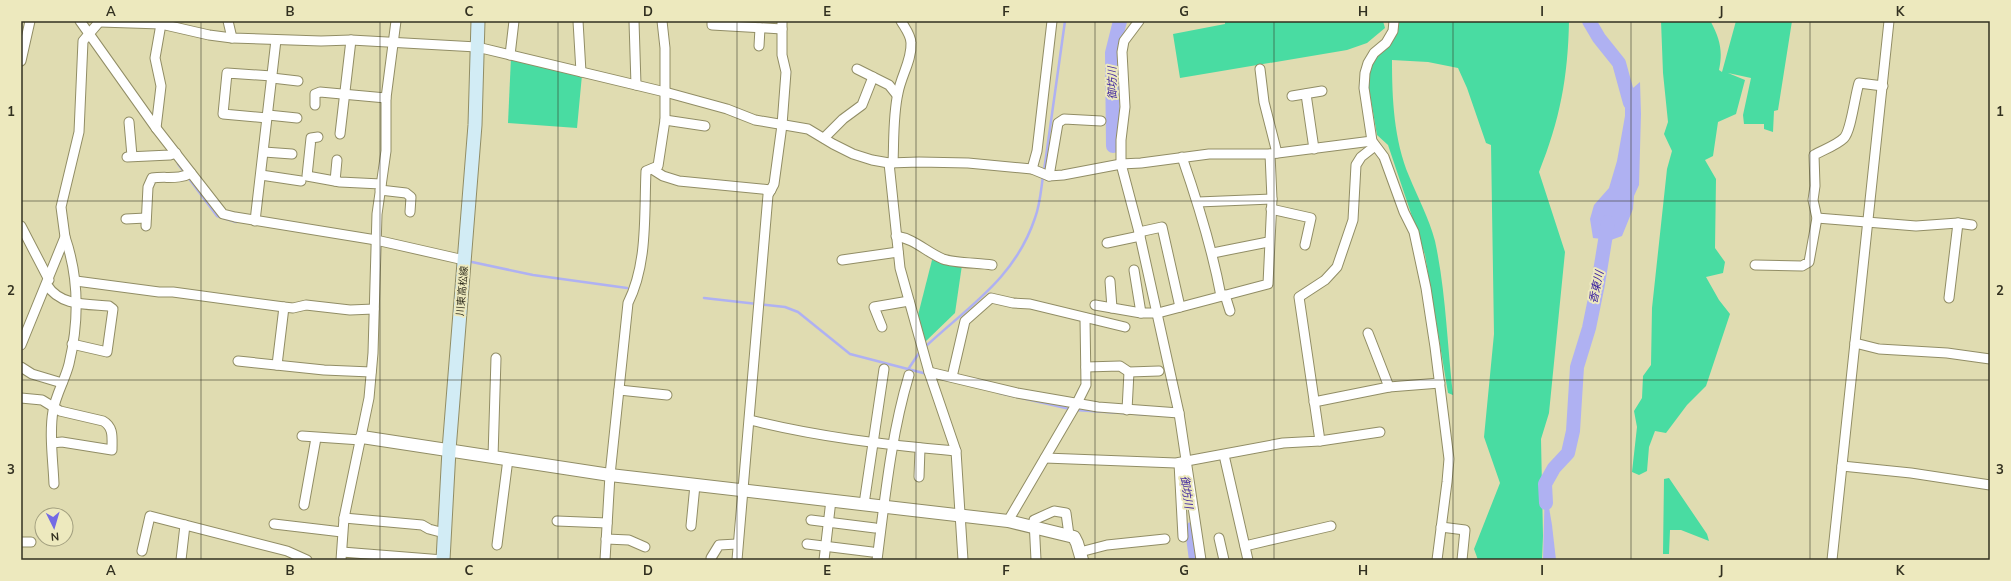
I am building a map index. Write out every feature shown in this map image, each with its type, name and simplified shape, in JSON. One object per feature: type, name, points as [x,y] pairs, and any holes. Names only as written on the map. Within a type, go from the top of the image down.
[{"type":"main road","name":"川東高松線","points":[[443,560],[449,450],[474,125],[478,21]]},
{"type":"street","points":[[21,61],[30,21]]},
{"type":"street","points":[[80,21],[173,154],[188,174],[224,214],[255,221],[376,240],[464,260]]},
{"type":"street","points":[[228,21],[232,38]]},
{"type":"street","points":[[396,21],[386,98],[386,151],[380,187],[376,240],[369,398],[344,518],[342,532],[342,556],[443,560]]},
{"type":"street","points":[[510,55],[514,21]]},
{"type":"street","points":[[575,21],[578,21],[581,72]]},
{"type":"street","points":[[634,21],[636,85]]},
{"type":"street","points":[[605,560],[610,475],[628,303],[634,291],[643,253],[646,171],[658,166],[665,120],[665,48],[662,21]]},
{"type":"street","points":[[712,21],[712,25],[760,28],[782,25],[782,55],[786,72],[782,125],[774,184],[768,195],[737,560]]},
{"type":"street","points":[[901,21],[911,40],[912,48],[909,60],[901,78],[897,95],[891,163],[896,236],[900,268],[909,301],[929,372],[956,451],[963,560]]},
{"type":"street","points":[[1032,169],[1037,151],[1052,21]]},
{"type":"street","points":[[1139,21],[1124,41],[1122,52],[1125,107],[1121,140],[1121,164],[1140,234],[1179,413],[1183,463],[1183,537]]},
{"type":"street","points":[[1394,21],[1393,31],[1386,43],[1374,53],[1365,73],[1364,88],[1373,143],[1384,157],[1404,212],[1414,232],[1426,288],[1440,383],[1448,458],[1437,560]]},
{"type":"street","points":[[1832,560],[1889,21]]},
{"type":"street","points":[[54,484],[52,443],[53,408],[68,364],[72,344],[76,302],[76,281],[72,258],[65,237],[61,207],[79,132],[83,41],[100,22],[161,24],[208,36],[232,38],[276,40],[350,40],[477,47],[664,92],[727,109],[755,120],[808,129],[853,154],[872,160],[891,163],[968,163],[1032,169],[1049,176],[1063,175],[1121,164],[1141,163],[1209,154],[1274,154],[1373,143]]},
{"type":"street","points":[[156,128],[161,86],[155,58],[161,24]]},
{"type":"street","points":[[759,46],[760,28]]},
{"type":"street","points":[[255,221],[276,40]]},
{"type":"street","points":[[340,134],[346,94],[350,40]]},
{"type":"street","points":[[857,69],[889,85],[897,95]]},
{"type":"street","points":[[1095,305],[1141,313],[1158,313],[1268,284],[1268,242],[1274,154],[1264,102],[1260,69]]},
{"type":"street","points":[[297,118],[223,114],[227,72],[298,81]]},
{"type":"street","points":[[824,138],[843,119],[862,105],[874,77]]},
{"type":"street","points":[[1755,265],[1802,266],[1809,262],[1817,218],[1813,200],[1815,186],[1814,155],[1844,138],[1848,132],[1859,83],[1883,86]]},
{"type":"street","points":[[1292,96],[1322,91]]},
{"type":"street","points":[[315,105],[315,94],[320,92],[386,98]]},
{"type":"street","points":[[1306,94],[1314,149]]},
{"type":"street","points":[[1049,176],[1058,123],[1064,119],[1101,121]]},
{"type":"street","points":[[665,120],[705,126]]},
{"type":"street","points":[[129,122],[130,156],[173,154]]},
{"type":"street","points":[[318,137],[311,138],[307,176],[380,187],[406,193],[412,197],[410,212]]},
{"type":"street","points":[[1320,441],[1299,297],[1325,280],[1337,267],[1353,220],[1356,165],[1373,143]]},
{"type":"street","points":[[264,152],[292,154]]},
{"type":"street","points":[[1182,157],[1198,202],[1213,253],[1223,296],[1230,311]]},
{"type":"street","points":[[335,181],[336,160]]},
{"type":"street","points":[[652,169],[663,176],[679,181],[771,190]]},
{"type":"street","points":[[126,219],[146,222],[148,187],[152,178],[164,176],[182,178],[188,174]]},
{"type":"street","points":[[261,175],[301,181]]},
{"type":"street","points":[[1198,202],[1272,199]]},
{"type":"street","points":[[1271,209],[1311,218],[1305,244]]},
{"type":"street","points":[[1817,218],[1916,226],[1958,223],[1972,225]]},
{"type":"street","points":[[1950,298],[1958,223]]},
{"type":"street","points":[[1107,243],[1162,227],[1180,307]]},
{"type":"street","points":[[22,231],[52,293],[62,299],[109,306],[113,309],[107,352],[72,344]]},
{"type":"street","points":[[896,236],[907,237],[943,259],[992,265]]},
{"type":"street","points":[[21,345],[48,282],[65,237]]},
{"type":"street","points":[[1213,253],[1268,242]]},
{"type":"street","points":[[842,260],[898,252]]},
{"type":"street","points":[[1134,270],[1141,313]]},
{"type":"street","points":[[76,281],[159,292],[173,292],[284,308],[293,308],[306,305],[350,310],[374,310]]},
{"type":"street","points":[[1110,281],[1112,308]]},
{"type":"street","points":[[952,377],[965,321],[991,298],[1013,303],[1030,304],[1125,327]]},
{"type":"street","points":[[882,327],[874,307],[909,301]]},
{"type":"street","points":[[277,364],[284,308]]},
{"type":"street","points":[[1008,521],[1086,385],[1085,318]]},
{"type":"street","points":[[1368,333],[1389,387]]},
{"type":"street","points":[[1855,343],[1879,349],[1947,353],[1990,359]]},
{"type":"street","points":[[493,457],[496,358]]},
{"type":"street","points":[[238,361],[324,370],[371,372]]},
{"type":"street","points":[[1086,367],[1120,366],[1129,372],[1159,371]]},
{"type":"street","points":[[21,368],[32,374],[62,383]]},
{"type":"street","points":[[864,504],[884,369]]},
{"type":"street","points":[[929,372],[1016,393],[1127,410],[1179,413]]},
{"type":"street","points":[[1127,410],[1129,372]]},
{"type":"street","points":[[877,560],[900,404],[909,375]]},
{"type":"street","points":[[1314,402],[1389,387],[1440,383]]},
{"type":"street","points":[[619,390],[668,395]]},
{"type":"street","points":[[21,398],[42,400],[53,408],[103,421],[109,425],[111,429],[112,450],[62,442],[52,443]]},
{"type":"street","points":[[750,420],[799,432],[873,444],[956,451]]},
{"type":"street","points":[[1045,458],[1183,463],[1283,443],[1320,441],[1380,432]]},
{"type":"street","points":[[302,436],[316,438],[361,439],[449,450],[610,475],[1008,521],[1074,537],[1081,556],[1107,545],[1165,539]]},
{"type":"street","points":[[304,505],[316,438]]},
{"type":"street","points":[[919,477],[920,448]]},
{"type":"street","points":[[1224,455],[1248,560]]},
{"type":"street","points":[[497,545],[508,459]]},
{"type":"street","points":[[1183,463],[1201,560]]},
{"type":"street","points":[[1842,466],[1911,473],[1990,485]]},
{"type":"street","points":[[691,526],[695,485]]},
{"type":"street","points":[[824,560],[831,500]]},
{"type":"street","points":[[1036,560],[1033,527],[1034,520],[1054,511],[1066,512],[1069,535]]},
{"type":"street","points":[[142,551],[150,516],[287,551],[307,560]]},
{"type":"street","points":[[344,518],[422,525],[429,529],[444,533]]},
{"type":"street","points":[[811,520],[875,528]]},
{"type":"street","points":[[557,521],[607,523]]},
{"type":"street","points":[[274,524],[342,532]]},
{"type":"street","points":[[181,560],[185,525]]},
{"type":"street","points":[[1245,546],[1331,526]]},
{"type":"street","points":[[1441,527],[1465,530],[1462,560]]},
{"type":"street","points":[[1219,538],[1224,560]]},
{"type":"street","points":[[606,539],[629,540],[645,547]]},
{"type":"street","points":[[21,542],[31,542]]},
{"type":"street","points":[[711,558],[719,545],[738,544]]},
{"type":"street","points":[[807,544],[872,552]]},
{"type":"green space","points":[[1225,21],[1383,21],[1385,28],[1367,43],[1347,50],[1180,78],[1173,34],[1225,24]]},
{"type":"green space","points":[[1396,21],[1569,21],[1567,61],[1562,98],[1539,172],[1565,252],[1549,413],[1541,439],[1542,560],[1478,560],[1474,549],[1500,483],[1484,437],[1494,334],[1491,145],[1486,143],[1467,88],[1458,68],[1428,62],[1392,60],[1393,104],[1400,148],[1409,176],[1433,233],[1439,260],[1453,395],[1448,393],[1425,255],[1388,145],[1377,135],[1367,77],[1368,54],[1381,44]]},
{"type":"green space","points":[[1661,21],[1711,22],[1717,34],[1720,45],[1721,57],[1719,70],[1722,72],[1736,21],[1792,21],[1778,110],[1774,111],[1773,132],[1764,129],[1764,124],[1744,124],[1743,115],[1751,78],[1728,73],[1745,80],[1736,114],[1718,122],[1713,156],[1705,160],[1716,179],[1715,248],[1725,262],[1723,273],[1706,277],[1719,300],[1730,314],[1706,386],[1687,405],[1666,433],[1655,431],[1649,447],[1647,471],[1639,475],[1632,472],[1637,427],[1634,411],[1642,398],[1643,376],[1651,365],[1652,308],[1667,169],[1672,151],[1664,134],[1668,122],[1663,73]]},
{"type":"green space","points":[[511,57],[582,75],[577,128],[508,123]]},
{"type":"green space","points":[[932,260],[962,265],[955,313],[925,342],[917,319]]},
{"type":"green space","points":[[1669,478],[1707,534],[1709,541],[1681,530],[1670,530],[1669,554],[1663,554],[1664,479]]},
{"type":"water","points":[[1640,82],[1641,114],[1639,185],[1634,196],[1633,209],[1622,236],[1611,240],[1593,238],[1590,219],[1594,205],[1609,188],[1617,161],[1625,116],[1625,85],[1633,88]]},
{"type":"water","points":[[1545,484],[1552,525],[1556,560],[1543,560]]},
{"type":"waterway","points":[[1044,171],[1065,21]]},
{"type":"waterway","name":"御坊川","points":[[1113,146],[1112,53],[1120,21]]},
{"type":"waterway","name":"香東川","points":[[1589,21],[1599,38],[1619,63],[1630,103]]},
{"type":"waterway","points":[[178,164],[217,216],[236,222]]},
{"type":"waterway","points":[[925,347],[989,290],[1016,258],[1037,213],[1043,176]]},
{"type":"waterway","name":"香東川","points":[[1546,503],[1545,484],[1554,468],[1568,453],[1573,431],[1577,367],[1589,328],[1608,222]]},
{"type":"waterway","points":[[472,262],[533,275],[627,288]]},
{"type":"waterway","points":[[704,298],[785,307],[798,312],[850,354],[927,374]]},
{"type":"waterway","points":[[907,371],[921,350]]},
{"type":"waterway","points":[[999,393],[1070,409]]},
{"type":"waterway","points":[[1075,410],[1152,415]]},
{"type":"waterway","name":"御坊川","points":[[1192,529],[1196,560]]}]
